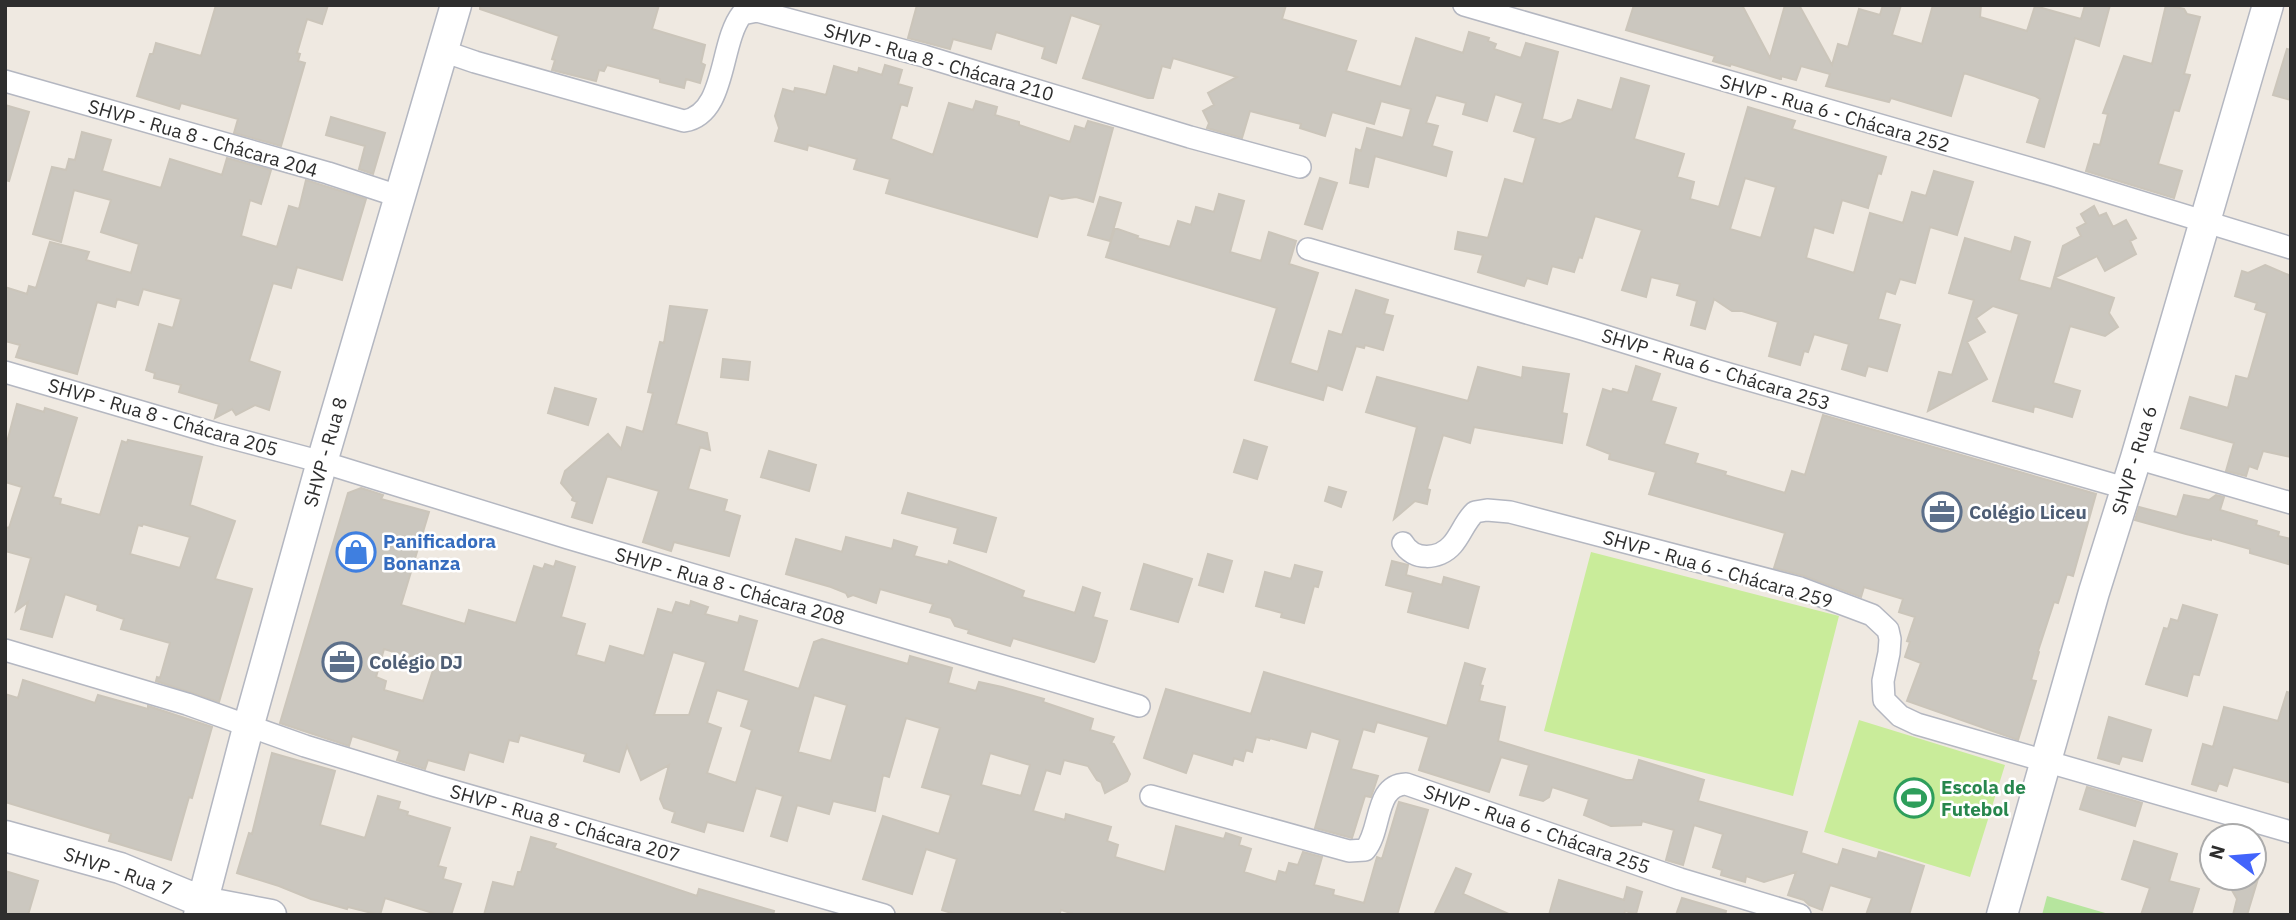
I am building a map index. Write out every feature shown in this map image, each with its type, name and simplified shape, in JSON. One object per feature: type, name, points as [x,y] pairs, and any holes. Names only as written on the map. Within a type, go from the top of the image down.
[{"type":"street","name":"SHVP - Rua 8","points":[[201,908],[248,724],[456,5]]},
{"type":"street","name":"SHVP - Rua 6 - Chácara 252","points":[[1464,5],[2053,175],[2291,248]]},
{"type":"street","name":"SHVP - Rua 6","points":[[2002,915],[2268,5]]},
{"type":"street","name":"SHVP - Rua 8 - Chácara 210","points":[[443,51],[684,121],[702,115],[708,108],[737,20],[742,13],[757,11],[924,56],[1190,137],[1300,167]]},
{"type":"street","name":"SHVP - Rua 8 - Chácara 204","points":[[5,81],[328,173],[401,197]]},
{"type":"street","name":"SHVP - Rua 6 - Chácara 253","points":[[1308,249],[2125,488]]},
{"type":"street","name":"SHVP - Rua 8 - Chácara 205","points":[[5,372],[322,462]]},
{"type":"street","points":[[2136,458],[2291,503]]},
{"type":"street","name":"SHVP - Rua 8 - Chácara 208","points":[[322,462],[581,542],[1139,706]]},
{"type":"street","name":"SHVP - Rua 6 - Chácara 259","points":[[1403,543],[1414,555],[1433,555],[1453,544],[1466,521],[1475,512],[1495,510],[1800,588],[1859,609],[1881,621],[1888,630],[1890,639],[1883,681],[1884,700],[1900,716],[1917,724],[2045,762],[2291,832]]},
{"type":"street","name":"SHVP - Rua 8 - Chácara 207","points":[[5,650],[248,724],[305,746],[436,786],[884,915]]},
{"type":"street","name":"SHVP - Rua 6 - Chácara 255","points":[[1152,796],[1360,852],[1365,850],[1373,836],[1388,790],[1406,784],[1680,879],[1800,915]]},
{"type":"street","name":"SHVP - Rua 7","points":[[5,836],[120,868],[201,908],[271,915]]},
{"type":"green space","points":[[1591,552],[1839,616],[1793,796],[1544,731]]},
{"type":"green space","name":"Escola de Futebol","points":[[1859,720],[2005,765],[1970,877],[1824,832]]},
{"type":"green space","points":[[2047,896],[2112,915],[2042,915]]},
{"type":"building","points":[[216,5],[328,5],[322,24],[307,19],[297,53],[300,54],[298,61],[305,63],[281,146],[234,133],[238,119],[181,103],[179,109],[137,96],[156,43],[201,56]]},
{"type":"building","points":[[480,5],[659,5],[652,29],[705,45],[701,63],[705,65],[700,83],[686,79],[684,88],[607,65],[604,71],[599,70],[596,81],[552,70],[555,60],[552,59],[559,36],[480,9]]},
{"type":"building","points":[[917,5],[1286,5],[1282,19],[1356,41],[1346,71],[1401,87],[1416,38],[1463,53],[1469,32],[1489,38],[1488,41],[1496,44],[1494,49],[1521,58],[1526,43],[1558,52],[1542,119],[1560,124],[1572,119],[1578,100],[1612,110],[1621,78],[1649,86],[1634,139],[1684,154],[1677,177],[1694,182],[1690,199],[1719,207],[1748,107],[1795,121],[1792,129],[1886,157],[1881,174],[1878,173],[1868,208],[1842,200],[1833,233],[1814,227],[1806,258],[1854,273],[1870,213],[1903,223],[1912,192],[1926,196],[1934,171],[1973,182],[1957,235],[1930,227],[1915,283],[1900,279],[1895,294],[1886,291],[1878,319],[1900,325],[1887,371],[1868,366],[1865,376],[1842,369],[1849,344],[1814,334],[1808,352],[1804,351],[1800,365],[1769,356],[1778,322],[1742,311],[1732,311],[1714,299],[1705,329],[1691,325],[1697,301],[1677,295],[1680,284],[1651,277],[1646,297],[1622,290],[1642,230],[1595,216],[1582,258],[1579,257],[1574,272],[1552,266],[1547,284],[1527,278],[1524,286],[1478,272],[1483,255],[1455,249],[1458,232],[1488,238],[1505,179],[1523,184],[1536,138],[1514,131],[1523,103],[1495,94],[1487,121],[1463,114],[1466,103],[1436,95],[1426,123],[1438,126],[1432,146],[1452,152],[1446,176],[1375,156],[1368,187],[1350,183],[1356,149],[1361,151],[1367,128],[1403,138],[1411,109],[1381,101],[1374,124],[1332,112],[1325,136],[1300,128],[1301,124],[1250,111],[1242,138],[1207,128],[1209,123],[1203,111],[1214,105],[1208,93],[1237,77],[1173,58],[1170,68],[1162,66],[1153,98],[1083,78],[1101,25],[1071,15],[1056,63],[1042,58],[1045,47],[996,32],[991,49],[953,39],[950,49],[908,38]],"holes":[[[1745,178],[1776,187],[1761,238],[1730,229]]]},
{"type":"building","points":[[1634,5],[1742,5],[1770,58],[1785,5],[1799,5],[1832,65],[1838,44],[1848,47],[1859,9],[1880,15],[1883,5],[1901,5],[1892,35],[1922,44],[1933,5],[1981,5],[1980,17],[2027,31],[2035,6],[2081,19],[2085,5],[2110,5],[2099,46],[2075,38],[2044,147],[2027,142],[2040,99],[2035,96],[1964,73],[1951,116],[1891,98],[1889,102],[1826,86],[1830,74],[1801,66],[1796,80],[1781,76],[1780,79],[1713,61],[1715,56],[1626,30]]},
{"type":"building","points":[[2166,5],[2184,9],[2187,14],[2200,17],[2184,74],[2190,75],[2179,111],[2174,110],[2158,164],[2182,171],[2174,198],[2086,171],[2094,144],[2100,145],[2108,114],[2103,113],[2124,56],[2152,64]]},
{"type":"building","points":[[2287,49],[2291,50],[2291,100],[2273,95]]},
{"type":"building","points":[[885,65],[902,70],[898,84],[912,88],[907,106],[901,104],[891,139],[933,155],[949,103],[973,110],[976,101],[997,107],[995,115],[1070,142],[1075,126],[1085,129],[1088,121],[1113,128],[1093,202],[1076,197],[1062,199],[1049,195],[1037,237],[886,193],[890,179],[854,169],[857,159],[808,145],[807,150],[775,141],[779,128],[775,116],[783,89],[794,92],[795,88],[826,95],[834,66],[858,73],[859,68],[882,75]]},
{"type":"building","points":[[5,105],[29,112],[9,181],[5,180]]},
{"type":"building","points":[[331,117],[385,133],[373,174],[359,169],[365,146],[326,135]]},
{"type":"building","points":[[82,132],[111,140],[102,171],[161,188],[170,159],[222,175],[227,158],[271,170],[261,204],[250,200],[241,236],[277,247],[289,206],[299,209],[306,180],[366,199],[342,280],[297,267],[291,288],[273,283],[249,361],[280,372],[269,410],[255,405],[236,415],[232,409],[215,418],[219,404],[179,392],[181,385],[154,378],[155,373],[146,370],[159,324],[173,328],[181,299],[143,289],[138,305],[117,299],[115,307],[97,302],[77,374],[16,357],[20,345],[5,341],[5,287],[27,294],[29,286],[36,288],[50,242],[89,252],[86,260],[131,273],[139,244],[101,232],[111,200],[74,190],[61,242],[33,234],[52,167],[66,170],[69,159],[75,160]]},
{"type":"building","points":[[1320,178],[1337,183],[1322,229],[1305,224]]},
{"type":"building","points":[[1219,194],[1244,201],[1230,252],[1261,261],[1269,232],[1296,241],[1289,264],[1318,273],[1290,363],[1318,372],[1329,331],[1342,335],[1356,290],[1388,300],[1384,314],[1393,316],[1383,350],[1365,345],[1364,348],[1356,346],[1342,390],[1327,385],[1323,400],[1255,380],[1277,308],[1106,257],[1115,228],[1138,236],[1137,238],[1170,247],[1178,221],[1191,225],[1196,207],[1214,212]]},
{"type":"building","points":[[1100,197],[1121,203],[1110,241],[1088,235]]},
{"type":"building","points":[[2094,206],[2099,216],[2106,213],[2113,227],[2126,220],[2136,238],[2130,241],[2136,254],[2105,271],[2097,256],[2054,278],[2063,246],[2081,236],[2077,228],[2086,223],[2081,214]]},
{"type":"building","points":[[2015,237],[2030,242],[2019,280],[2051,289],[2054,278],[2114,298],[2109,313],[2118,327],[2105,336],[2070,326],[2053,383],[2080,391],[2072,417],[2034,406],[2033,412],[1993,401],[2019,314],[1993,306],[1976,318],[1985,332],[1967,342],[1987,379],[1928,411],[1939,372],[1952,375],[1974,300],[1949,293],[1965,238],[2011,252]]},
{"type":"building","points":[[2265,265],[2291,276],[2291,457],[2263,451],[2257,469],[2249,466],[2246,476],[2226,471],[2234,443],[2181,428],[2190,397],[2228,408],[2236,376],[2248,379],[2267,313],[2255,309],[2257,303],[2235,296],[2242,271],[2248,273]]},
{"type":"building","points":[[670,306],[707,310],[676,424],[707,433],[710,450],[700,447],[688,489],[727,500],[724,511],[740,516],[729,556],[674,542],[671,551],[643,542],[659,491],[607,476],[592,523],[572,517],[577,502],[572,500],[573,497],[561,483],[565,471],[608,434],[621,449],[627,427],[643,432],[653,393],[648,392],[660,342],[664,343]]},
{"type":"building","points":[[723,359],[750,362],[748,380],[721,377]]},
{"type":"building","points":[[1636,366],[1660,374],[1651,401],[1676,408],[1664,444],[1698,454],[1695,463],[1785,493],[1792,471],[1805,475],[1823,415],[2096,494],[2073,576],[2067,574],[2058,603],[2054,602],[2038,651],[2031,680],[2036,681],[2018,740],[1907,701],[1921,663],[1905,657],[1915,617],[1899,612],[1903,599],[1864,587],[1861,597],[1774,568],[1785,533],[1649,494],[1656,472],[1609,459],[1610,454],[1587,445],[1603,389],[1628,393]]},
{"type":"building","points":[[1478,367],[1522,378],[1523,367],[1569,374],[1562,413],[1567,414],[1562,443],[1474,427],[1470,443],[1443,435],[1427,489],[1430,490],[1427,504],[1415,501],[1394,519],[1417,427],[1366,412],[1377,377],[1468,401]]},
{"type":"building","points":[[555,388],[596,399],[588,425],[548,413]]},
{"type":"building","points":[[17,404],[44,412],[45,408],[77,418],[53,497],[61,499],[60,504],[100,515],[122,441],[127,443],[128,440],[202,457],[190,505],[235,521],[215,579],[252,589],[219,702],[156,681],[157,677],[160,678],[170,643],[121,629],[124,619],[97,610],[98,605],[65,594],[52,637],[21,629],[28,602],[16,611],[31,558],[5,551],[5,527],[9,528],[22,487],[5,482],[5,450]],"holes":[[[138,525],[190,537],[180,568],[130,554]]]},
{"type":"building","points":[[1244,440],[1267,447],[1257,479],[1234,472]]},
{"type":"building","points":[[769,451],[816,465],[809,491],[761,477]]},
{"type":"building","points":[[1329,487],[1346,492],[1341,507],[1325,501]]},
{"type":"building","points":[[361,488],[383,495],[381,499],[429,512],[401,605],[465,624],[469,610],[516,623],[534,566],[543,569],[545,564],[554,567],[556,561],[575,567],[561,617],[585,624],[576,655],[605,663],[610,646],[644,656],[658,609],[672,613],[676,602],[690,606],[691,601],[708,607],[705,614],[738,623],[740,616],[757,621],[743,671],[799,689],[814,642],[822,639],[908,664],[910,656],[952,668],[948,683],[976,691],[979,682],[1002,687],[1044,699],[1043,702],[1093,719],[1090,730],[1114,737],[1111,743],[1130,774],[1127,781],[1105,793],[1101,782],[1088,766],[1064,760],[1060,774],[1046,770],[1033,811],[1065,820],[1066,814],[1111,827],[1107,841],[1118,845],[1115,857],[1165,872],[1176,826],[1224,839],[1226,833],[1241,838],[1239,845],[1251,849],[1244,872],[1276,882],[1279,871],[1286,873],[1289,863],[1298,865],[1303,852],[1322,857],[1314,885],[1334,890],[1333,895],[1364,903],[1377,857],[1382,859],[1399,802],[1428,810],[1397,915],[1077,915],[1061,910],[1059,915],[958,915],[942,910],[957,859],[926,849],[912,894],[863,879],[883,816],[939,834],[951,795],[922,787],[940,728],[906,718],[889,777],[883,775],[875,811],[833,801],[829,814],[797,805],[787,841],[771,836],[783,796],[756,788],[743,831],[707,822],[704,832],[672,822],[675,812],[664,808],[660,799],[669,765],[641,780],[627,746],[619,772],[584,761],[586,754],[520,735],[518,742],[509,740],[503,762],[469,752],[464,770],[428,760],[425,769],[397,760],[400,751],[352,736],[349,746],[280,723],[348,493]],"holes":[[[384,649],[435,664],[423,701],[384,690],[386,681],[376,677]],[[673,652],[706,662],[689,715],[654,715]],[[717,690],[749,700],[741,726],[752,730],[736,783],[707,773],[721,728],[707,723]],[[814,695],[847,705],[831,761],[798,752]],[[990,753],[1030,765],[1021,796],[981,785]]]},
{"type":"building","points":[[908,493],[996,518],[986,552],[954,543],[958,528],[902,513]]},
{"type":"building","points":[[2184,495],[2209,500],[2216,495],[2224,497],[2220,510],[2257,521],[2256,525],[2291,539],[2291,562],[2288,561],[2288,564],[2250,553],[2250,549],[2135,520],[2139,507],[2177,517]]},
{"type":"building","points":[[846,537],[892,549],[894,540],[917,547],[914,556],[948,565],[949,561],[1024,591],[1022,597],[1075,613],[1083,587],[1100,593],[1093,617],[1107,621],[1096,659],[1094,662],[1013,638],[1010,646],[968,633],[969,630],[955,626],[951,618],[930,612],[933,604],[880,589],[876,603],[853,595],[848,597],[846,593],[831,587],[786,574],[796,539],[842,552]]},
{"type":"building","points":[[1208,554],[1232,561],[1223,592],[1199,585]]},
{"type":"building","points":[[1392,561],[1408,565],[1406,575],[1442,585],[1444,577],[1479,587],[1468,628],[1408,612],[1413,592],[1386,585]]},
{"type":"building","points":[[1144,564],[1192,579],[1178,622],[1131,609]]},
{"type":"building","points":[[1295,565],[1322,572],[1318,587],[1314,586],[1304,623],[1256,606],[1265,572],[1291,579]]},
{"type":"building","points":[[2183,605],[2217,615],[2199,675],[2193,674],[2187,696],[2146,684],[2164,628],[2168,629],[2171,619],[2178,621]]},
{"type":"building","points":[[1465,663],[1485,669],[1479,701],[1505,707],[1498,741],[1626,780],[1633,780],[1639,760],[1704,780],[1698,801],[1807,832],[1801,853],[1838,865],[1843,849],[1877,859],[1879,852],[1924,866],[1909,915],[1866,915],[1872,898],[1830,885],[1822,910],[1788,895],[1796,872],[1764,882],[1746,876],[1745,882],[1721,875],[1722,870],[1713,867],[1723,834],[1694,825],[1683,865],[1666,860],[1674,830],[1642,821],[1641,825],[1611,826],[1584,815],[1589,799],[1552,787],[1549,797],[1543,801],[1520,795],[1529,765],[1501,757],[1489,792],[1419,770],[1429,737],[1377,722],[1374,732],[1363,729],[1351,769],[1378,776],[1371,797],[1365,796],[1352,838],[1315,828],[1340,740],[1311,731],[1306,748],[1256,737],[1252,752],[1246,750],[1243,761],[1234,758],[1232,765],[1193,753],[1186,773],[1144,758],[1166,689],[1251,714],[1264,672],[1447,726]]},
{"type":"building","points":[[23,680],[95,703],[98,695],[148,709],[148,706],[212,727],[171,860],[109,841],[111,834],[5,802],[5,694],[18,698]]},
{"type":"building","points":[[2287,692],[2291,693],[2291,783],[2233,767],[2227,786],[2219,783],[2216,791],[2192,784],[2203,744],[2213,747],[2224,707],[2278,721]]},
{"type":"building","points":[[2109,717],[2151,730],[2142,761],[2122,756],[2119,764],[2098,758]]},
{"type":"building","points":[[272,753],[335,771],[320,825],[365,838],[378,796],[400,802],[398,809],[408,812],[407,815],[450,828],[438,866],[446,868],[443,879],[461,884],[451,915],[439,915],[385,898],[380,915],[348,907],[347,909],[237,873],[249,833],[252,834]]},
{"type":"building","points":[[2087,787],[2142,803],[2135,826],[2080,809]]},
{"type":"building","points":[[531,837],[556,844],[554,848],[697,896],[699,889],[774,911],[773,915],[484,915],[493,882],[514,887]]},
{"type":"building","points":[[2134,841],[2177,854],[2169,881],[2198,889],[2191,915],[2141,915],[2150,888],[2122,879]]},
{"type":"building","points":[[1456,868],[1471,874],[1463,894],[1511,915],[1434,915]]},
{"type":"building","points":[[5,871],[38,881],[28,915],[5,915]]},
{"type":"building","points":[[1559,880],[1624,900],[1627,887],[1642,892],[1636,914],[1625,911],[1624,915],[1549,915]]},
{"type":"building","points":[[2233,892],[2254,892],[2247,915],[2233,915],[2237,899]]},
{"type":"building","points":[[1682,898],[1726,911],[1725,915],[1676,915]]},
{"type":"place","name":"Colégio Liceu","points":[[1942,512]]},
{"type":"place","name":"Panificadora Bonanza","points":[[356,552]]},
{"type":"place","name":"Colégio DJ","points":[[342,662]]},
{"type":"place","name":"Escola de Futebol","points":[[1914,798]]}]
